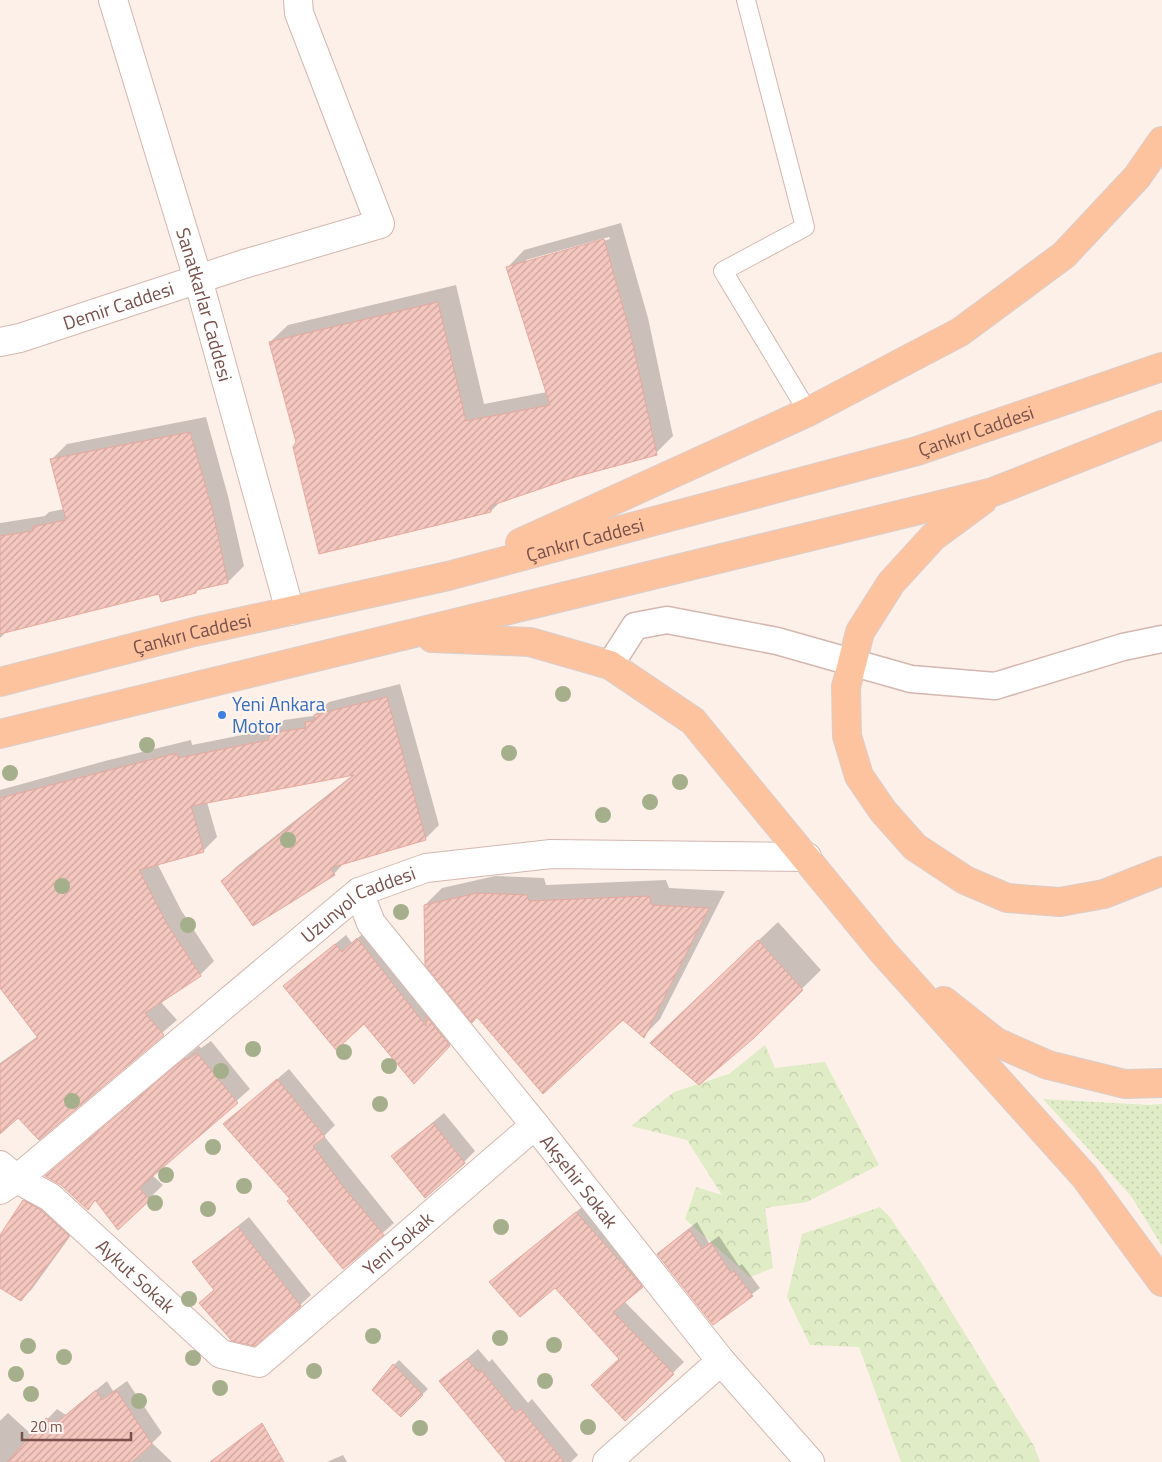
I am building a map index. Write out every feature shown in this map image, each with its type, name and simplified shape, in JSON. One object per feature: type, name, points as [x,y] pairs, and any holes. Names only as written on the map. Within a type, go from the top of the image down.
[{"type":"main road","points":[[448,576],[808,412],[960,332],[1064,255],[1137,177],[1162,141]]},
{"type":"main road","name":"Çankırı Caddesi","points":[[0,682],[194,632],[448,576],[917,451],[1162,367]]},
{"type":"main road","points":[[0,734],[993,492],[1162,425]]},
{"type":"main road","points":[[993,492],[932,537],[891,582],[860,632],[846,686],[847,736],[859,776],[883,811],[916,847],[965,880],[1007,898],[1060,902],[1104,894],[1162,871]]},
{"type":"main road","points":[[398,637],[530,642],[610,665],[693,721],[807,857],[883,952],[1085,1177],[1162,1282]]},
{"type":"main road","points":[[883,952],[996,1042],[1048,1065],[1124,1084],[1162,1083]]},
{"type":"street","name":"Sanatkarlar Caddesi","points":[[113,0],[198,279],[290,611]]},
{"type":"street","name":"Demir Caddesi","points":[[0,342],[20,338],[198,279],[380,224],[299,13],[298,0]]},
{"type":"street","points":[[610,665],[634,626],[667,620],[777,642],[911,679],[995,686],[1122,647],[1162,639]]},
{"type":"street","name":"Uzunyol Caddesi","points":[[6,1178],[359,892],[426,868],[552,854],[807,857]]},
{"type":"street","name":"Akşehir Sokak","points":[[359,892],[371,922],[535,1125],[721,1361],[810,1462]]},
{"type":"street","name":"Yeni Sokak","points":[[259,1363],[535,1125]]},
{"type":"street","name":"Aykut Sokak","points":[[6,1178],[50,1196],[221,1354],[259,1363]]},
{"type":"street","points":[[607,1462],[721,1361]]},
{"type":"lane","points":[[746,0],[805,227],[723,271],[808,412]]},
{"type":"green space","points":[[765,1045],[775,1068],[825,1062],[879,1165],[807,1202],[765,1208],[773,1268],[750,1277],[685,1219],[696,1187],[722,1195],[687,1140],[631,1126],[674,1092],[729,1074]]},
{"type":"green space","points":[[1043,1099],[1149,1105],[1162,1104],[1162,1246],[1131,1196]]},
{"type":"green space","points":[[880,1207],[889,1216],[924,1267],[1034,1446],[1040,1462],[901,1462],[859,1347],[810,1345],[787,1297],[802,1234]]},
{"type":"building","points":[[604,239],[631,336],[657,455],[575,477],[490,506],[491,512],[319,554],[293,447],[296,442],[269,342],[438,302],[466,421],[550,405],[506,267]]},
{"type":"building","points":[[190,432],[213,512],[228,583],[196,590],[196,593],[161,602],[159,594],[0,634],[0,536],[33,531],[32,527],[66,520],[50,459]]},
{"type":"building","points":[[387,697],[426,840],[330,868],[335,875],[253,926],[221,881],[354,775],[191,806],[204,852],[139,870],[167,924],[201,976],[145,1013],[164,1035],[39,1140],[18,1118],[0,1134],[0,1065],[38,1038],[0,988],[0,798],[177,753],[178,758],[269,740],[269,733],[306,728],[305,722],[315,721],[314,715]]},
{"type":"building","points":[[477,893],[527,895],[529,901],[649,896],[652,905],[709,908],[644,1038],[623,1020],[543,1094],[477,1017],[472,1023],[425,965],[424,905]]},
{"type":"building","points":[[357,938],[426,1026],[426,1016],[450,1046],[414,1084],[364,1024],[336,1050],[283,986],[335,944],[342,952]]},
{"type":"building","points":[[758,940],[803,990],[755,1037],[699,1085],[650,1043]]},
{"type":"building","points":[[197,1053],[238,1103],[139,1188],[150,1200],[118,1230],[95,1200],[88,1210],[61,1185],[45,1176],[185,1058],[187,1060]]},
{"type":"building","points":[[277,1079],[325,1137],[313,1146],[345,1189],[384,1235],[343,1269],[287,1201],[290,1199],[223,1124]]},
{"type":"building","points":[[433,1123],[465,1163],[425,1198],[391,1156]]},
{"type":"building","points":[[23,1200],[41,1210],[69,1236],[21,1301],[0,1288],[0,1235]]},
{"type":"building","points":[[576,1212],[643,1287],[613,1312],[674,1374],[625,1421],[591,1385],[619,1359],[555,1288],[520,1317],[489,1282]]},
{"type":"building","points":[[238,1227],[301,1306],[255,1346],[232,1341],[199,1303],[214,1290],[192,1262]]},
{"type":"building","points":[[689,1229],[702,1249],[711,1243],[731,1273],[734,1271],[753,1296],[713,1325],[657,1254]]},
{"type":"building","points":[[467,1359],[478,1372],[480,1369],[516,1413],[521,1409],[564,1462],[506,1462],[439,1381]]},
{"type":"building","points":[[393,1364],[423,1395],[401,1417],[372,1390]]},
{"type":"building","points":[[96,1390],[102,1400],[116,1390],[152,1444],[132,1462],[7,1462],[46,1418],[55,1424]]},
{"type":"building","points":[[262,1423],[284,1462],[210,1462]]},
{"type":"place","name":"Yeni Ankara Motor","points":[[222,715]]}]
